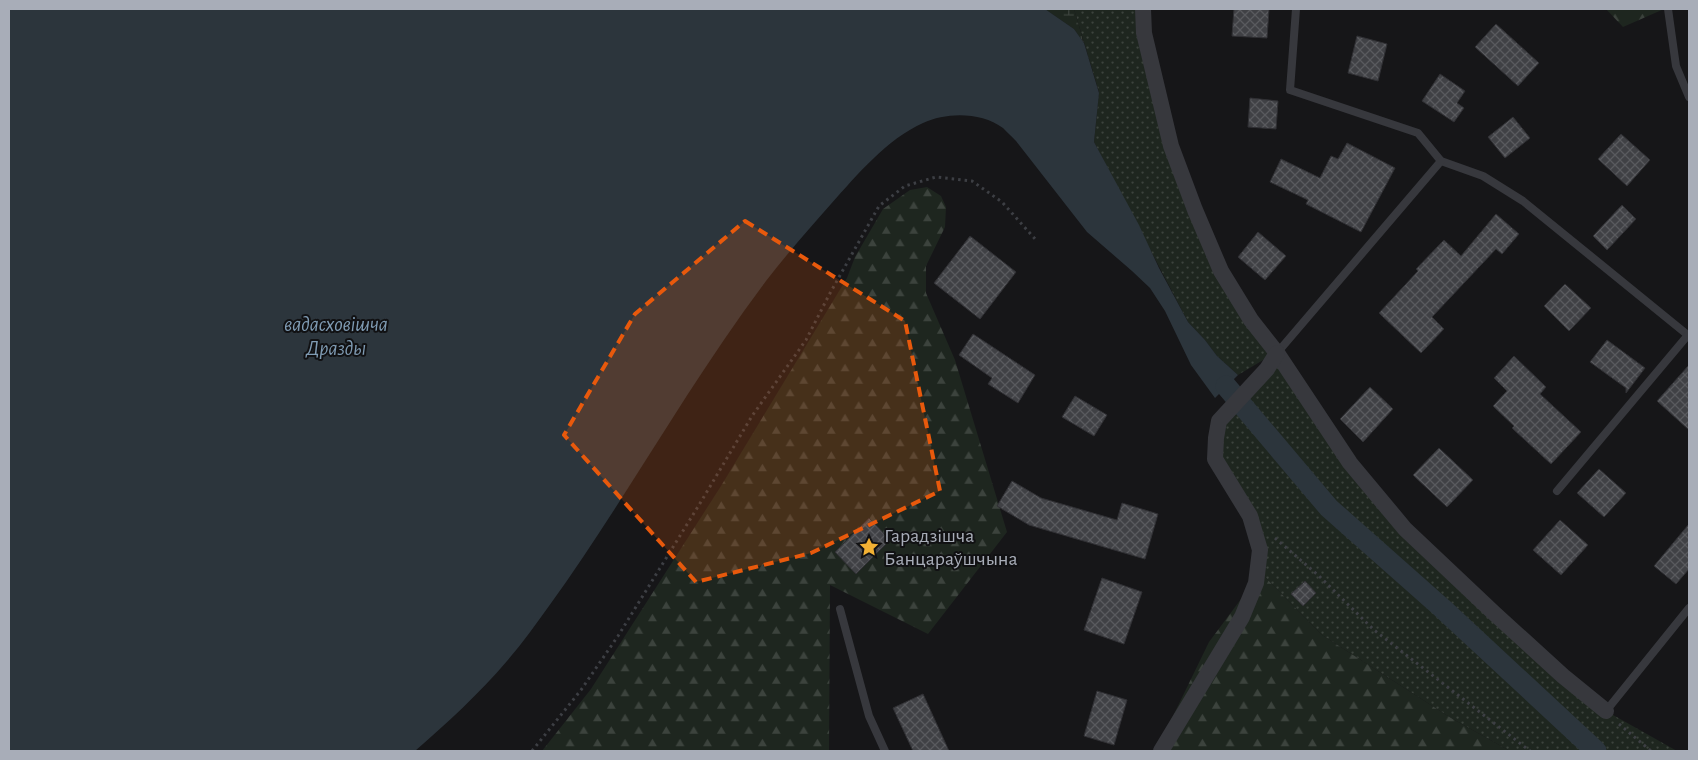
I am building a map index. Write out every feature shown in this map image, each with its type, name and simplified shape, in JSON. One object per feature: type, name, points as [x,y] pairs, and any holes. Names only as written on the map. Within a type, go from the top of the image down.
[{"type":"street","points":[[1143,9],[1144,33],[1171,146],[1195,210],[1221,270],[1252,320],[1350,463],[1405,530],[1529,645],[1606,712]]},
{"type":"street","points":[[1162,751],[1242,617],[1256,583],[1260,550],[1250,516],[1215,459],[1220,421],[1267,369],[1276,353]]},
{"type":"lane","points":[[1296,9],[1290,90],[1418,134],[1441,161],[1483,176],[1523,201],[1689,336],[1557,491]]},
{"type":"lane","points":[[1668,9],[1676,66],[1689,97]]},
{"type":"lane","points":[[1276,353],[1441,161]]},
{"type":"lane","points":[[1606,712],[1689,608]]},
{"type":"lane","points":[[840,609],[869,716],[885,751]]},
{"type":"path","points":[[532,751],[582,690],[618,636],[752,416],[806,340],[838,278],[879,206],[905,186],[936,177],[972,181],[1002,202],[1036,240]]},
{"type":"path","points":[[1250,516],[1319,576],[1374,630],[1530,751]]},
{"type":"path","points":[[1606,712],[1651,751]]},
{"type":"highlighted area","points":[[745,221],[905,321],[940,491],[811,553],[696,582],[564,435],[635,314]]},
{"type":"green space","points":[[1045,9],[1074,9],[1084,43],[1074,29]]},
{"type":"green space","points":[[1074,9],[1143,9],[1155,83],[1221,270],[1405,529],[1606,711],[1677,751],[1510,751],[1451,718],[1322,635],[1258,570],[1254,541],[1224,482],[1216,438],[1275,353],[1238,375],[1217,356],[1188,322],[1094,142],[1099,92]]},
{"type":"green space","points":[[1606,9],[1664,9],[1623,27]]},
{"type":"green space","points":[[927,187],[941,196],[946,207],[945,227],[926,266],[926,293],[955,360],[1007,532],[928,634],[830,585],[829,751],[542,751],[591,689],[721,486],[847,278],[855,257],[883,209],[910,190]]},
{"type":"green space","points":[[1258,570],[1322,635],[1451,718],[1510,751],[1156,751],[1209,642],[1247,591]]},
{"type":"water","name":"вадасховішча Дразды","points":[[9,9],[1045,9],[1074,29],[1084,43],[1099,93],[1094,142],[1139,225],[1159,268],[1188,322],[1217,356],[1238,375],[1215,398],[1191,365],[1165,311],[1150,288],[1087,232],[1016,141],[1003,128],[974,116],[964,115],[932,119],[897,138],[873,159],[781,262],[709,361],[604,526],[513,655],[451,719],[415,751],[9,751]]},
{"type":"building","points":[[1234,9],[1269,9],[1267,38],[1232,36]]},
{"type":"building","points":[[1496,24],[1539,63],[1518,86],[1475,47]]},
{"type":"building","points":[[1357,36],[1387,44],[1378,81],[1348,73]]},
{"type":"building","points":[[1440,74],[1465,91],[1457,103],[1464,108],[1454,122],[1422,101]]},
{"type":"building","points":[[1250,98],[1278,101],[1276,129],[1248,127]]},
{"type":"building","points":[[1513,117],[1530,138],[1505,158],[1488,137]]},
{"type":"building","points":[[1621,134],[1650,160],[1627,186],[1598,159]]},
{"type":"building","points":[[1347,143],[1395,168],[1361,232],[1306,204],[1308,200],[1270,182],[1281,159],[1320,178],[1331,156],[1338,159]]},
{"type":"building","points":[[1622,205],[1636,219],[1607,250],[1593,236]]},
{"type":"building","points":[[1496,214],[1519,234],[1502,254],[1496,249],[1432,317],[1444,329],[1421,353],[1379,313],[1418,271],[1416,269],[1444,240],[1461,256]]},
{"type":"building","points":[[1258,232],[1286,256],[1265,280],[1238,257]]},
{"type":"building","points":[[970,236],[1016,272],[980,319],[934,283]]},
{"type":"building","points":[[1565,284],[1591,308],[1569,331],[1544,306]]},
{"type":"building","points":[[973,334],[1035,375],[1018,403],[988,384],[992,378],[959,355]]},
{"type":"building","points":[[1607,340],[1645,368],[1626,393],[1626,388],[1590,362]]},
{"type":"building","points":[[1514,356],[1546,387],[1540,394],[1581,432],[1551,464],[1512,428],[1514,426],[1493,406],[1507,391],[1494,378]]},
{"type":"building","points":[[1689,365],[1689,430],[1657,401]]},
{"type":"building","points":[[1370,387],[1393,409],[1363,442],[1340,419]]},
{"type":"building","points":[[1075,396],[1107,415],[1094,436],[1062,417]]},
{"type":"building","points":[[1439,448],[1473,480],[1447,507],[1413,475]]},
{"type":"building","points":[[1599,469],[1626,493],[1604,517],[1577,493]]},
{"type":"building","points":[[1012,481],[1041,498],[1117,520],[1122,503],[1158,514],[1145,559],[1029,525],[997,506]]},
{"type":"building","points":[[869,518],[890,540],[856,574],[835,552]]},
{"type":"building","points":[[1560,520],[1588,545],[1561,575],[1533,550]]},
{"type":"building","points":[[1689,524],[1689,569],[1676,584],[1654,566]]},
{"type":"building","points":[[1102,578],[1142,592],[1124,644],[1084,630]]},
{"type":"building","points":[[1305,581],[1316,593],[1303,606],[1291,594]]},
{"type":"building","points":[[1097,691],[1127,700],[1114,745],[1084,736]]},
{"type":"building","points":[[923,694],[949,751],[913,751],[893,708]]},
{"type":"waterway","points":[[1226,386],[1329,508],[1442,608],[1596,751]]},
{"type":"place","name":"Гарадзішча Банцараўшчына","points":[[869,547]]}]
